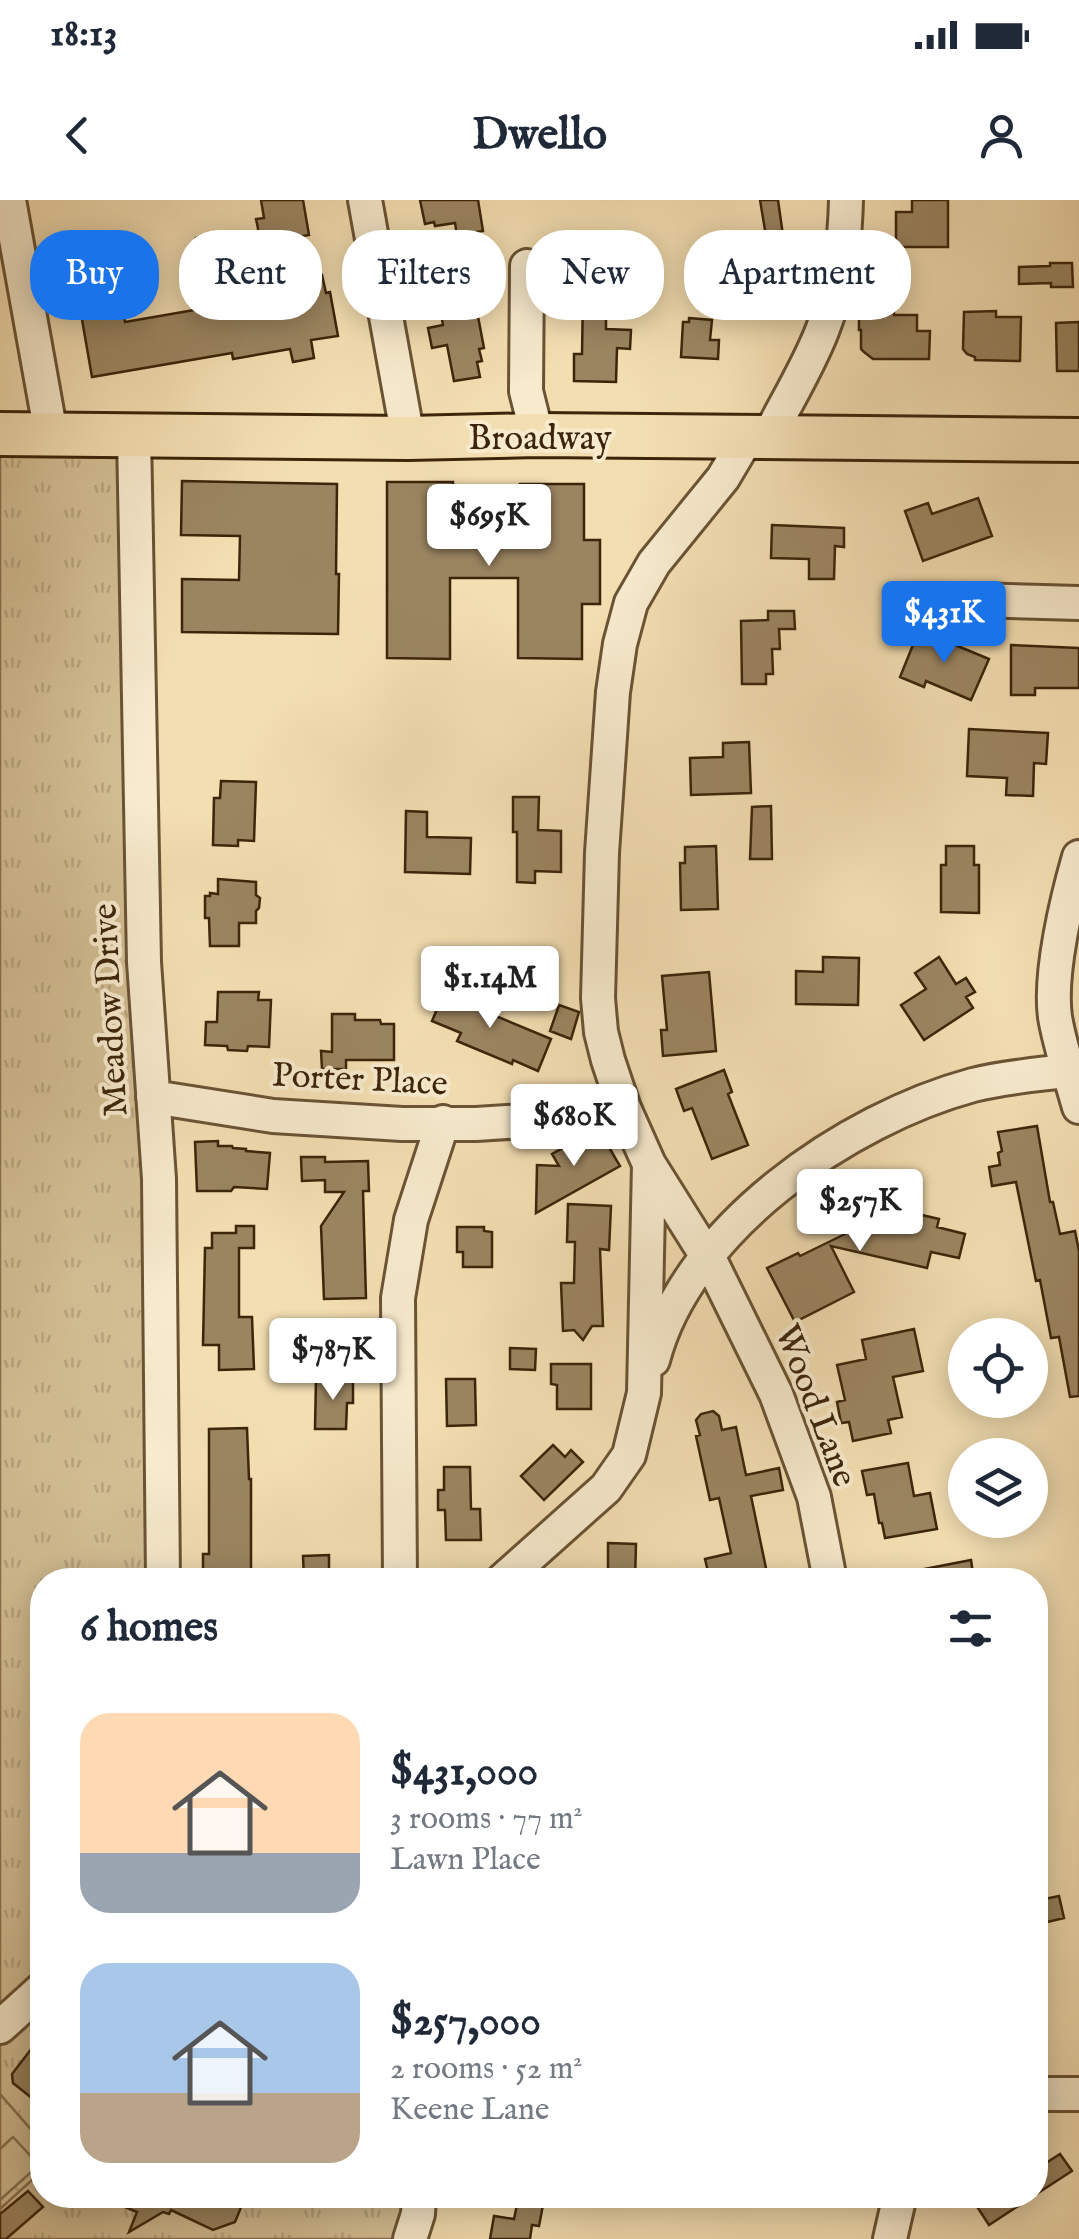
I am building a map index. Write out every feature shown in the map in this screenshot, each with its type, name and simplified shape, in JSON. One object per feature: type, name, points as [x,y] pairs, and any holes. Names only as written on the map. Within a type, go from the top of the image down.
[{"type":"main road","name":"Broadway","points":[[0,434],[1079,440]]},
{"type":"street","points":[[9,200],[51,434]]},
{"type":"street","points":[[366,200],[408,438]]},
{"type":"street","name":"Wood Lane","points":[[828,1568],[814,1498],[776,1394],[708,1256],[649,1164],[624,1108],[601,1032],[598,998],[613,692],[631,603],[654,563],[759,436],[822,331],[838,277],[846,232],[846,200]]},
{"type":"street","points":[[527,320],[526,391],[536,434]]},
{"type":"street","name":"Meadow Drive","points":[[134,435],[144,962],[159,1179],[163,1568]]},
{"type":"street","points":[[975,600],[1079,603]]},
{"type":"street","points":[[1079,857],[1056,964],[1055,1016],[1074,1070],[1079,1107]]},
{"type":"street","points":[[520,1568],[606,1488],[629,1455],[644,1393],[676,1303],[708,1256],[744,1215],[772,1190],[858,1133],[902,1110],[974,1084],[1074,1070]]},
{"type":"street","name":"Porter Place","points":[[153,1096],[273,1116],[402,1124],[539,1120],[624,1108]]},
{"type":"street","points":[[400,1568],[398,1298],[411,1220],[442,1122]]},
{"type":"street","points":[[644,1393],[649,1164]]},
{"type":"street","points":[[0,2027],[30,2000]]},
{"type":"street","points":[[1048,2094],[1079,2094]]},
{"type":"street","points":[[410,2239],[418,2208]]},
{"type":"street","points":[[890,2239],[897,2208]]},
{"type":"green space","points":[[0,451],[124,451],[162,1568],[30,1568],[30,2208],[413,2208],[406,2239],[0,2239]]},
{"type":"green space","points":[[0,2094],[30,2128],[30,2182],[0,2209]]},
{"type":"green space","points":[[13,2137],[30,2155],[30,2173],[0,2200],[0,2149]]},
{"type":"building","points":[[261,200],[303,200],[308,230],[258,230],[256,219],[264,218]]},
{"type":"building","points":[[420,200],[478,200],[483,230],[456,230],[455,223],[425,224]]},
{"type":"building","points":[[760,200],[778,200],[782,230],[765,230]]},
{"type":"building","points":[[912,200],[948,200],[948,247],[911,247],[911,230],[896,230],[896,212],[912,212]]},
{"type":"building","points":[[1072,263],[1073,287],[1019,284],[1019,267]]},
{"type":"building","points":[[322,275],[326,293],[330,292],[338,336],[311,340],[314,358],[293,362],[290,349],[233,359],[232,353],[92,377],[82,320],[125,322],[159,320],[159,316],[179,313],[179,320],[322,320]]},
{"type":"building","points":[[996,311],[996,317],[1021,317],[1020,361],[975,360],[963,349],[964,312]]},
{"type":"building","points":[[911,315],[917,315],[917,331],[930,331],[929,359],[873,359],[861,349],[859,320],[911,320]]},
{"type":"building","points":[[442,320],[479,320],[484,348],[479,349],[482,361],[477,362],[480,377],[454,381],[447,345],[432,348],[428,328],[443,325]]},
{"type":"building","points":[[583,320],[606,320],[606,329],[631,330],[630,349],[617,348],[616,382],[574,381],[574,354],[582,354]]},
{"type":"building","points":[[712,320],[710,340],[719,340],[718,359],[681,357],[683,322]]},
{"type":"building","points":[[1079,322],[1079,371],[1057,371],[1056,323]]},
{"type":"building","points":[[182,481],[337,484],[338,634],[182,632],[182,579],[239,580],[240,536],[181,535]]},
{"type":"building","points":[[387,482],[453,482],[453,533],[520,533],[520,484],[584,484],[584,540],[600,540],[600,604],[582,604],[582,659],[518,658],[518,578],[450,578],[450,659],[387,658]]},
{"type":"building","points":[[978,498],[992,536],[923,561],[905,511],[928,503],[932,514]]},
{"type":"building","points":[[772,525],[844,528],[844,547],[835,546],[834,579],[809,579],[809,559],[771,558]]},
{"type":"building","points":[[768,611],[794,611],[795,629],[779,629],[780,649],[772,649],[773,674],[766,674],[766,684],[742,684],[741,621],[768,620]]},
{"type":"building","points":[[919,630],[989,659],[971,700],[926,681],[924,687],[900,677]]},
{"type":"building","points":[[1011,645],[1079,648],[1079,688],[1035,688],[1035,695],[1011,695]]},
{"type":"building","points":[[969,729],[1048,733],[1046,764],[1034,763],[1033,796],[1006,795],[1007,778],[967,776]]},
{"type":"building","points":[[749,742],[751,793],[691,795],[690,758],[723,757],[723,743]]},
{"type":"building","points":[[221,781],[256,782],[254,841],[238,840],[238,846],[213,845],[214,798],[220,798]]},
{"type":"building","points":[[513,797],[539,797],[538,830],[561,831],[561,872],[535,871],[535,883],[517,882]]},
{"type":"building","points":[[771,806],[772,859],[750,859],[752,807]]},
{"type":"building","points":[[406,811],[427,812],[427,837],[471,838],[470,874],[405,872]]},
{"type":"building","points":[[716,846],[718,909],[681,910],[680,863],[685,863],[685,847]]},
{"type":"building","points":[[946,846],[974,846],[974,865],[979,865],[979,913],[941,912],[941,865],[946,865]]},
{"type":"building","points":[[218,879],[256,882],[256,895],[260,898],[256,923],[239,923],[239,946],[210,946],[205,896],[218,894]]},
{"type":"building","points":[[823,957],[859,958],[858,1005],[796,1004],[796,971],[823,972]]},
{"type":"building","points":[[939,957],[956,984],[966,978],[975,992],[966,997],[973,1008],[924,1040],[901,1005],[926,989],[915,973]]},
{"type":"building","points":[[709,972],[716,1051],[663,1056],[661,1030],[667,1030],[662,976]]},
{"type":"building","points":[[449,981],[466,988],[460,1001],[551,1039],[538,1071],[457,1041],[461,1033],[432,1021]]},
{"type":"building","points":[[218,992],[259,992],[258,1000],[271,1000],[269,1047],[248,1046],[247,1051],[205,1045],[206,1022],[217,1022]]},
{"type":"building","points":[[559,1005],[579,1012],[571,1039],[550,1031]]},
{"type":"building","points":[[332,1014],[355,1014],[355,1020],[394,1024],[394,1060],[346,1060],[346,1069],[322,1069],[321,1051],[332,1052]]},
{"type":"building","points":[[724,1070],[732,1092],[728,1094],[748,1145],[712,1159],[692,1108],[684,1111],[676,1089]]},
{"type":"building","points":[[1037,1126],[1050,1202],[1060,1234],[1075,1231],[1079,1251],[1079,1396],[1070,1397],[1059,1337],[1051,1338],[1016,1182],[992,1186],[989,1167],[1000,1165],[998,1153],[1002,1151],[998,1132]]},
{"type":"building","points":[[600,1132],[620,1166],[536,1213],[537,1165],[559,1166],[552,1154],[590,1133]]},
{"type":"building","points":[[218,1141],[218,1146],[270,1153],[267,1189],[197,1191],[195,1142]]},
{"type":"building","points":[[301,1157],[325,1157],[325,1162],[368,1161],[369,1191],[363,1191],[366,1298],[324,1299],[321,1226],[344,1192],[325,1192],[325,1180],[302,1181]]},
{"type":"building","points":[[854,1194],[874,1198],[874,1204],[939,1219],[937,1227],[965,1234],[959,1258],[931,1252],[927,1268],[831,1246],[854,1292],[795,1322],[767,1268],[845,1234]]},
{"type":"building","points":[[568,1204],[611,1206],[609,1250],[600,1249],[603,1326],[592,1326],[583,1340],[574,1330],[563,1331],[561,1283],[574,1283],[575,1242],[567,1242]]},
{"type":"building","points":[[236,1226],[254,1226],[254,1248],[239,1248],[239,1317],[252,1317],[254,1369],[219,1370],[219,1345],[203,1345],[205,1248],[212,1248],[212,1233],[236,1233]]},
{"type":"building","points":[[457,1227],[484,1227],[484,1231],[492,1232],[492,1267],[463,1267],[463,1252],[457,1252]]},
{"type":"building","points":[[914,1329],[923,1371],[893,1377],[902,1417],[888,1420],[891,1433],[853,1441],[849,1422],[841,1423],[837,1402],[845,1400],[837,1365],[866,1359],[862,1340]]},
{"type":"building","points":[[510,1348],[536,1349],[535,1370],[510,1369]]},
{"type":"building","points":[[551,1364],[591,1364],[591,1409],[557,1409],[557,1385],[551,1384]]},
{"type":"building","points":[[316,1379],[353,1379],[353,1403],[347,1403],[346,1429],[315,1429]]},
{"type":"building","points":[[446,1379],[475,1379],[476,1425],[447,1426]]},
{"type":"building","points":[[713,1411],[719,1416],[722,1430],[736,1427],[746,1475],[779,1468],[783,1490],[751,1496],[766,1568],[707,1568],[705,1559],[731,1553],[719,1498],[710,1500],[696,1436],[700,1435],[696,1420]]},
{"type":"building","points":[[247,1428],[251,1568],[203,1568],[203,1554],[209,1554],[209,1429]]},
{"type":"building","points":[[553,1445],[565,1457],[571,1450],[583,1462],[544,1500],[521,1476]]},
{"type":"building","points":[[908,1463],[914,1496],[930,1493],[937,1529],[885,1538],[874,1494],[867,1495],[862,1471]]},
{"type":"building","points":[[444,1467],[470,1467],[471,1509],[480,1509],[481,1540],[446,1540],[445,1510],[438,1510],[438,1490],[444,1490]]},
{"type":"building","points":[[608,1543],[636,1544],[635,1568],[608,1568]]},
{"type":"building","points":[[329,1555],[329,1568],[304,1568],[303,1556]]},
{"type":"building","points":[[971,1560],[972,1568],[930,1568]]},
{"type":"building","points":[[1059,1896],[1064,1918],[1048,1922],[1048,1898]]},
{"type":"building","points":[[30,2051],[30,2096],[13,2083],[12,2074]]},
{"type":"building","points":[[1060,2154],[1072,2171],[1048,2187],[1048,2162]]},
{"type":"building","points":[[28,2191],[30,2208],[42,2208],[6,2239],[0,2239],[0,2214]]},
{"type":"building","points":[[127,2208],[241,2208],[235,2222],[213,2230],[171,2210],[129,2232],[137,2212]]},
{"type":"building","points":[[516,2208],[542,2208],[539,2226],[532,2225],[530,2239],[490,2239],[494,2216],[514,2219]]},
{"type":"building","points":[[978,2208],[1015,2208],[989,2225]]}]
